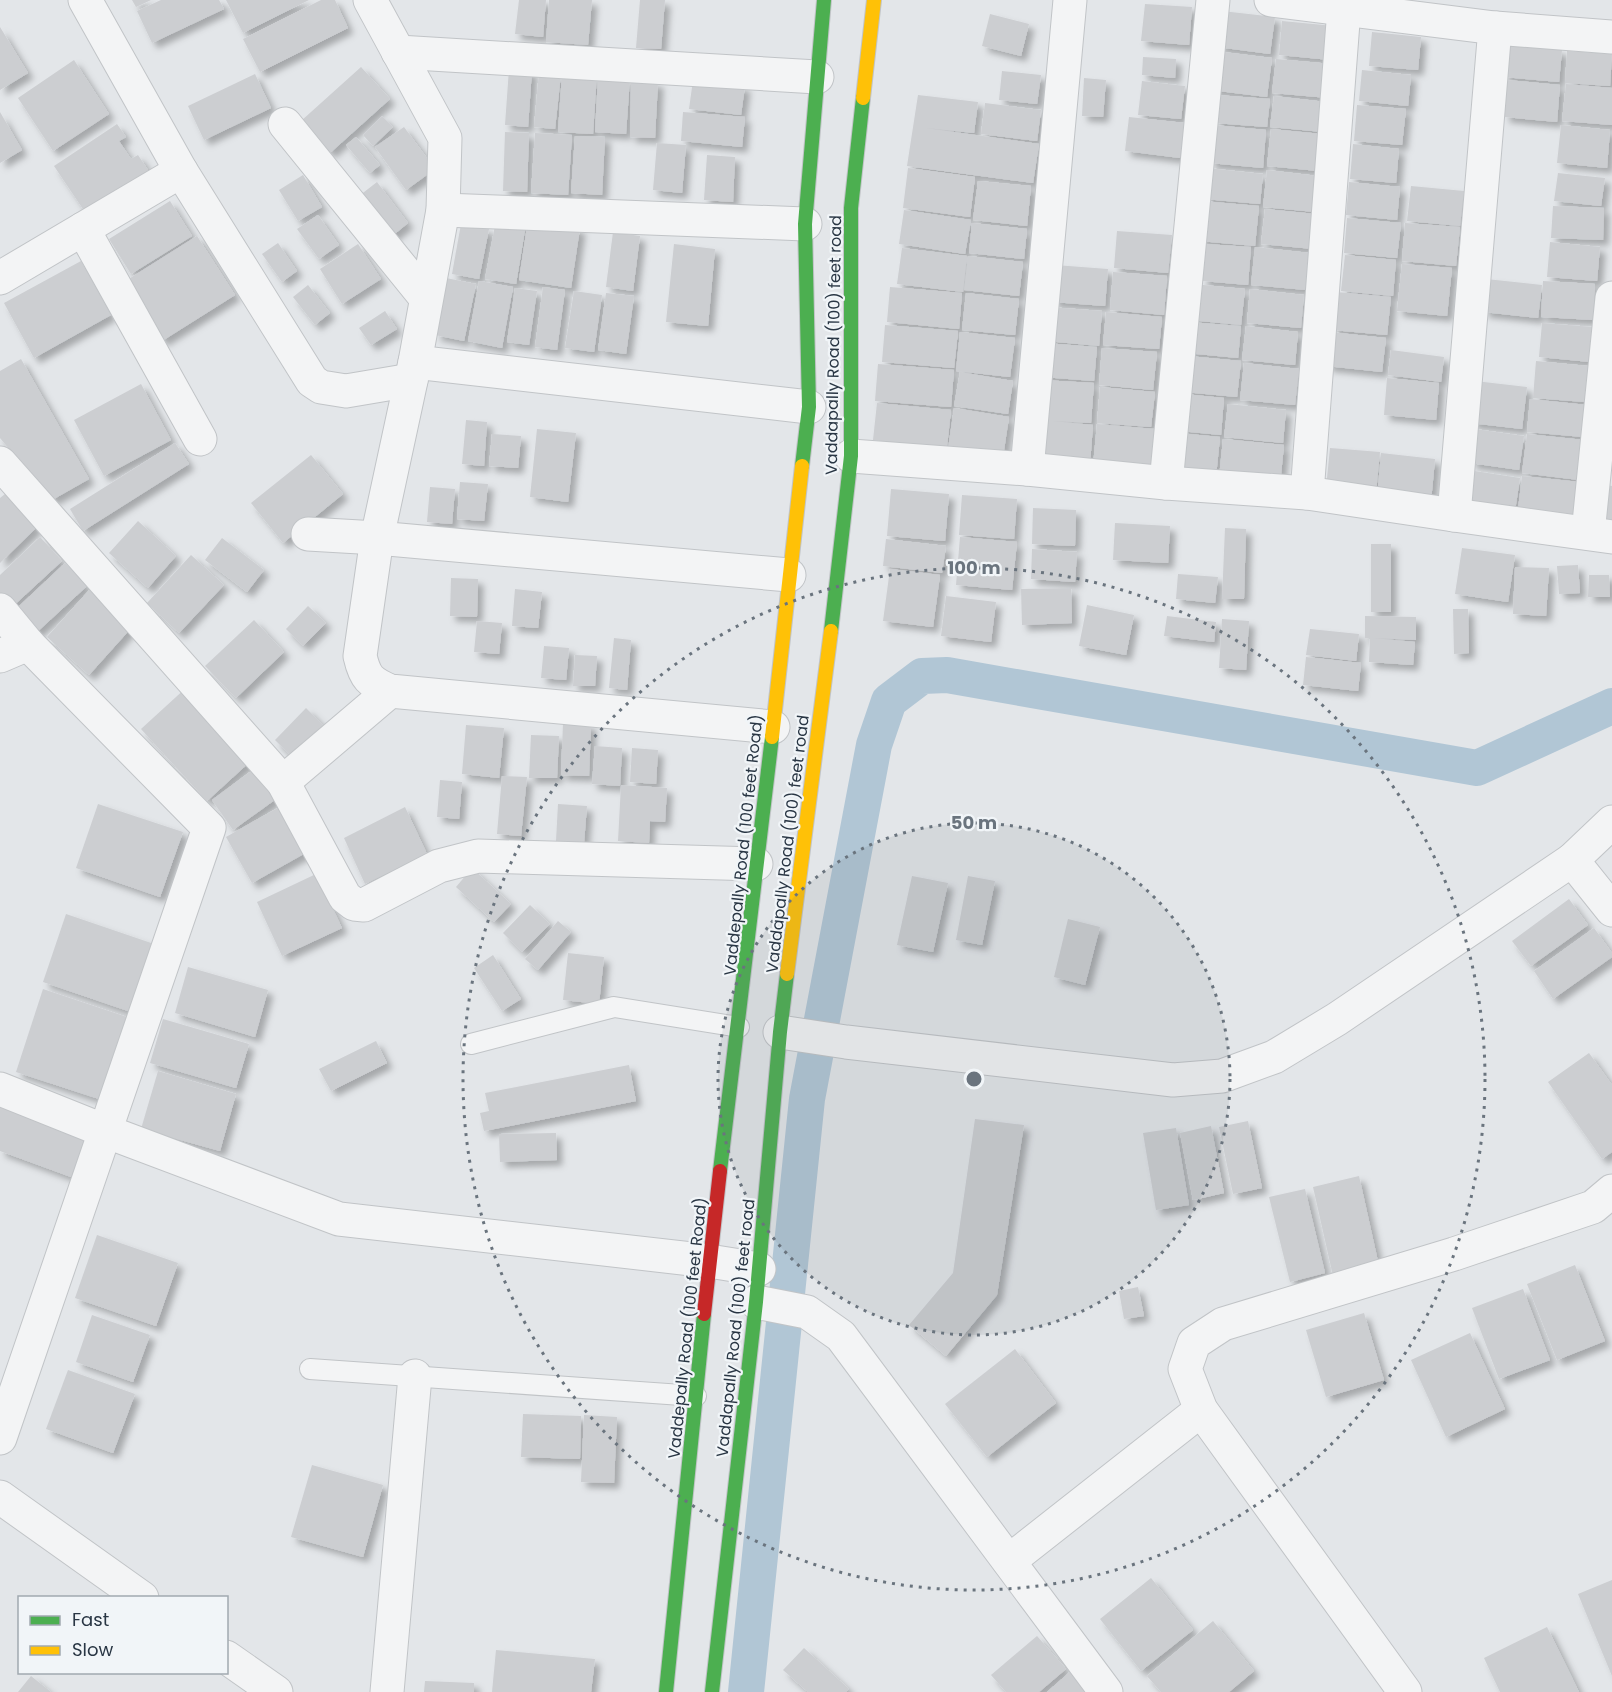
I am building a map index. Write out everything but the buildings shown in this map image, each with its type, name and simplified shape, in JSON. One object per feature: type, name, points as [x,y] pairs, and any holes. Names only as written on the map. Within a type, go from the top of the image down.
[{"type":"main road","name":"Vaddepally Road (100 feet Road)","points":[[666,1692],[709,1261],[739,1027],[809,407],[805,224],[824,0]]},
{"type":"main road","name":"Vaddapally Road (100) feet road","points":[[712,1692],[764,1303],[759,1269],[790,1034],[833,598],[851,456],[851,208],[874,0]]},
{"type":"street","points":[[85,0],[181,171],[312,381],[321,387],[346,391],[413,371],[809,407]]},
{"type":"street","points":[[370,0],[446,138],[442,210],[413,371],[377,538],[360,656],[363,672],[375,684],[390,691],[774,719]]},
{"type":"street","points":[[1027,469],[1070,0]]},
{"type":"street","points":[[1166,483],[1213,0]]},
{"type":"street","points":[[1271,0],[1495,28],[1612,37]]},
{"type":"street","points":[[1307,493],[1344,9]]},
{"type":"street","points":[[1454,515],[1495,28]]},
{"type":"street","points":[[398,52],[817,77]]},
{"type":"street","points":[[285,124],[426,298]]},
{"type":"street","points":[[0,278],[181,171]]},
{"type":"street","points":[[442,210],[805,224]]},
{"type":"street","points":[[83,229],[200,439]]},
{"type":"street","points":[[851,456],[1307,493],[1600,535],[1612,298]]},
{"type":"street","points":[[0,463],[283,782],[345,897],[354,904],[364,905],[439,866],[478,856],[756,864]]},
{"type":"street","points":[[308,534],[377,538],[788,590]]},
{"type":"street","points":[[0,610],[14,650],[209,828],[0,1438]]},
{"type":"street","points":[[283,782],[390,691]]},
{"type":"street","points":[[790,1034],[1173,1080],[1222,1076],[1274,1057],[1337,1019],[1572,860],[1612,822]]},
{"type":"street","points":[[1572,860],[1612,910]]},
{"type":"street","points":[[0,1089],[339,1219],[709,1261],[759,1269]]},
{"type":"street","points":[[1405,1692],[1201,1410],[1185,1369],[1194,1343],[1223,1324],[1454,1254],[1593,1207],[1612,1191]]},
{"type":"street","points":[[764,1303],[807,1312],[841,1336],[1106,1692]]},
{"type":"street","points":[[387,1692],[415,1376]]},
{"type":"street","points":[[1009,1561],[1201,1410]]},
{"type":"street","points":[[0,1497],[139,1596]]},
{"type":"street","points":[[228,1658],[276,1692]]},
{"type":"lane","points":[[471,1044],[614,1007],[739,1027]]},
{"type":"lane","points":[[310,1369],[696,1396]]},
{"type":"waterway","points":[[746,1692],[807,1099],[874,745],[889,701],[922,676],[947,675],[1477,768],[1612,706]]},
{"type":"traffic: fast","points":[[802,466],[809,407],[805,224],[824,0]]},
{"type":"traffic: fast","points":[[831,631],[851,456],[851,208],[863,98]]},
{"type":"traffic: fast","points":[[720,1171],[772,737]]},
{"type":"traffic: fast","points":[[712,1692],[756,1302],[787,974]]},
{"type":"traffic: fast","points":[[666,1692],[704,1314]]},
{"type":"traffic: slow","points":[[863,98],[874,0]]},
{"type":"traffic: slow","points":[[772,737],[802,466]]},
{"type":"traffic: slow","points":[[787,974],[831,631]]},
{"type":"traffic: jam","points":[[704,1314],[720,1171]]}]
